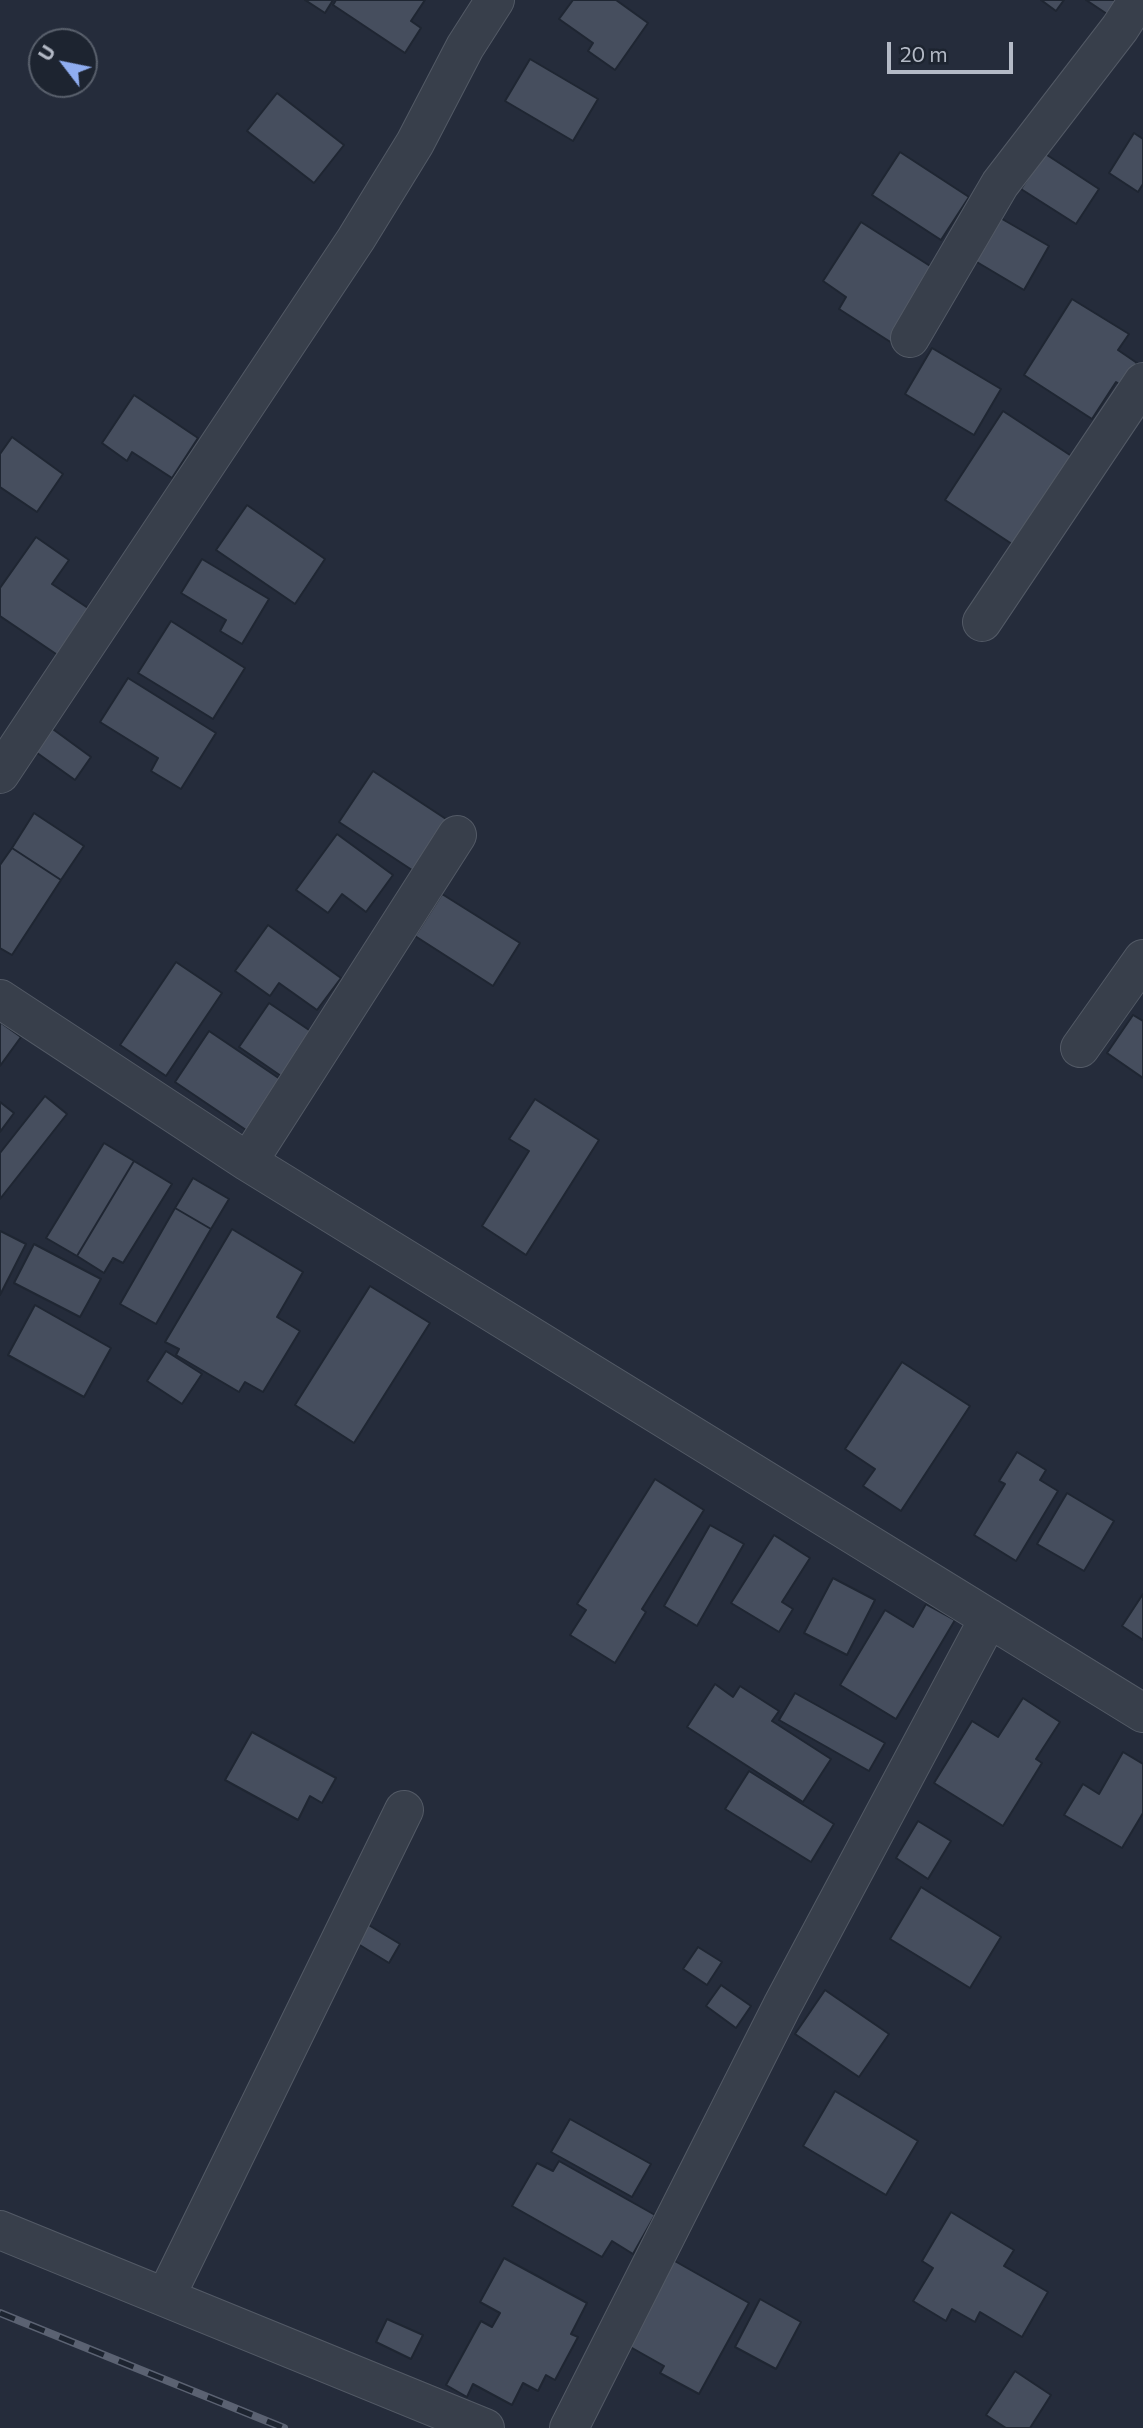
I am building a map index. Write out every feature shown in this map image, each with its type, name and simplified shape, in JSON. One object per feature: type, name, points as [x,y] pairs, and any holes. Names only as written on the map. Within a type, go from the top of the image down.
[{"type":"street","points":[[0,774],[356,239],[415,143],[466,47],[495,0]]},
{"type":"street","points":[[910,338],[1000,184],[1120,29],[1138,0]]},
{"type":"street","points":[[982,622],[1143,382]]},
{"type":"street","points":[[248,1161],[457,835]]},
{"type":"street","points":[[1080,1048],[1143,959]]},
{"type":"street","points":[[0,999],[248,1161],[1143,1713]]},
{"type":"street","points":[[569,2428],[782,2006],[989,1618]]},
{"type":"street","points":[[166,2296],[404,1810]]},
{"type":"street","points":[[0,2230],[485,2428]]},
{"type":"building","points":[[305,0],[333,0],[325,13]]},
{"type":"building","points":[[336,0],[425,0],[411,21],[421,28],[405,53],[333,5]]},
{"type":"building","points":[[573,0],[616,0],[648,23],[615,70],[588,51],[593,43],[559,19]]},
{"type":"building","points":[[1041,0],[1064,0],[1056,11]]},
{"type":"building","points":[[1086,0],[1125,0],[1113,18]]},
{"type":"building","points":[[530,59],[598,99],[573,141],[505,101]]},
{"type":"building","points":[[277,93],[344,145],[314,183],[247,131]]},
{"type":"building","points":[[1134,133],[1143,139],[1143,184],[1138,192],[1109,173]]},
{"type":"building","points":[[900,152],[969,197],[941,240],[872,195]]},
{"type":"building","points":[[1044,153],[1099,189],[1076,224],[1021,189]]},
{"type":"building","points":[[990,212],[1049,246],[1024,290],[965,255]]},
{"type":"building","points":[[861,222],[938,271],[892,343],[839,309],[846,297],[823,281]]},
{"type":"building","points":[[1072,299],[1129,334],[1118,350],[1137,363],[1123,386],[1116,382],[1092,419],[1024,375]]},
{"type":"building","points":[[932,348],[1001,389],[974,435],[905,394]]},
{"type":"building","points":[[134,395],[198,438],[172,478],[132,452],[127,461],[102,443]]},
{"type":"building","points":[[1003,411],[1073,457],[1015,546],[945,500]]},
{"type":"building","points":[[12,437],[63,474],[37,512],[0,487],[0,454]]},
{"type":"building","points":[[247,505],[325,559],[295,604],[216,550]]},
{"type":"building","points":[[36,537],[69,560],[52,584],[91,610],[59,656],[0,616],[0,588]]},
{"type":"building","points":[[202,559],[269,599],[242,644],[220,631],[226,620],[181,593]]},
{"type":"building","points":[[171,621],[245,668],[213,719],[138,673]]},
{"type":"building","points":[[128,678],[216,733],[181,789],[151,771],[158,758],[100,722]]},
{"type":"building","points":[[50,727],[91,757],[75,780],[33,750]]},
{"type":"building","points":[[373,771],[449,821],[415,872],[339,822]]},
{"type":"building","points":[[34,813],[84,846],[61,880],[12,848]]},
{"type":"building","points":[[337,834],[393,875],[366,912],[342,894],[328,913],[296,890]]},
{"type":"building","points":[[12,848],[61,880],[12,955],[0,948],[0,865]]},
{"type":"building","points":[[442,894],[520,943],[493,986],[415,936]]},
{"type":"building","points":[[268,925],[341,978],[317,1010],[279,983],[270,996],[235,971]]},
{"type":"building","points":[[176,962],[222,993],[166,1076],[120,1045]]},
{"type":"building","points":[[269,1003],[312,1032],[281,1076],[239,1047]]},
{"type":"building","points":[[1133,1015],[1143,1021],[1143,1078],[1107,1053]]},
{"type":"building","points":[[0,1022],[21,1037],[0,1066]]},
{"type":"building","points":[[209,1031],[283,1081],[249,1132],[175,1082]]},
{"type":"building","points":[[45,1096],[67,1114],[0,1199],[0,1153]]},
{"type":"building","points":[[535,1099],[599,1140],[526,1255],[482,1226],[529,1151],[509,1139]]},
{"type":"building","points":[[0,1102],[14,1113],[0,1132]]},
{"type":"building","points":[[104,1143],[134,1161],[77,1256],[46,1238]]},
{"type":"building","points":[[134,1161],[172,1184],[123,1263],[113,1258],[104,1273],[77,1256]]},
{"type":"building","points":[[193,1178],[229,1199],[211,1229],[175,1208]]},
{"type":"building","points":[[175,1208],[211,1229],[156,1324],[120,1304]]},
{"type":"building","points":[[232,1229],[303,1272],[277,1317],[300,1331],[263,1392],[245,1382],[239,1392],[176,1355],[179,1349],[165,1342]]},
{"type":"building","points":[[0,1231],[26,1244],[0,1295]]},
{"type":"building","points":[[34,1244],[101,1279],[80,1317],[14,1283]]},
{"type":"building","points":[[370,1286],[430,1323],[354,1443],[295,1405]]},
{"type":"building","points":[[35,1305],[111,1348],[84,1397],[8,1355]]},
{"type":"building","points":[[166,1351],[202,1374],[182,1404],[147,1381]]},
{"type":"building","points":[[902,1362],[970,1406],[901,1511],[863,1486],[875,1469],[845,1449]]},
{"type":"building","points":[[1017,1452],[1046,1470],[1040,1480],[1058,1491],[1016,1561],[974,1535],[1005,1484],[999,1481]]},
{"type":"building","points":[[655,1479],[704,1510],[642,1609],[646,1612],[615,1663],[570,1635],[586,1610],[577,1604]]},
{"type":"building","points":[[1067,1493],[1114,1521],[1084,1571],[1037,1544]]},
{"type":"building","points":[[710,1525],[744,1544],[697,1626],[664,1606]]},
{"type":"building","points":[[774,1535],[810,1558],[782,1602],[793,1609],[779,1632],[731,1603]]},
{"type":"building","points":[[833,1578],[875,1600],[847,1655],[804,1633]]},
{"type":"building","points":[[1143,1594],[1143,1640],[1122,1626]]},
{"type":"building","points":[[926,1604],[955,1620],[896,1719],[840,1685],[885,1610],[913,1627]]},
{"type":"building","points":[[715,1684],[733,1697],[740,1686],[779,1711],[772,1721],[831,1759],[803,1802],[687,1727]]},
{"type":"building","points":[[795,1693],[885,1743],[869,1771],[779,1720]]},
{"type":"building","points":[[1023,1698],[1060,1722],[1036,1759],[1042,1763],[1003,1826],[934,1783],[972,1721],[998,1737]]},
{"type":"building","points":[[252,1732],[336,1778],[322,1803],[310,1796],[298,1820],[225,1780]]},
{"type":"building","points":[[1123,1752],[1143,1764],[1143,1813],[1122,1848],[1064,1815],[1083,1784],[1099,1794]]},
{"type":"building","points":[[749,1771],[834,1824],[811,1862],[725,1809]]},
{"type":"building","points":[[918,1821],[951,1841],[928,1879],[896,1858]]},
{"type":"building","points":[[921,1887],[1001,1937],[970,1988],[890,1939]]},
{"type":"building","points":[[362,1921],[400,1944],[389,1963],[350,1939]]},
{"type":"building","points":[[698,1947],[722,1962],[707,1985],[683,1969]]},
{"type":"building","points":[[721,1985],[751,2006],[736,2028],[706,2006]]},
{"type":"building","points":[[825,1990],[889,2034],[859,2077],[795,2034]]},
{"type":"building","points":[[835,2091],[918,2141],[886,2195],[803,2146]]},
{"type":"building","points":[[570,2119],[651,2164],[632,2197],[551,2152]]},
{"type":"building","points":[[559,2161],[655,2215],[633,2254],[612,2241],[602,2257],[512,2206],[537,2163],[553,2171]]},
{"type":"building","points":[[951,2212],[1014,2250],[1004,2266],[1048,2292],[1022,2337],[980,2312],[975,2322],[952,2309],[946,2321],[913,2301],[933,2268],[922,2261]]},
{"type":"building","points":[[504,2258],[587,2303],[571,2334],[578,2337],[555,2380],[546,2375],[538,2391],[523,2383],[512,2405],[473,2384],[467,2397],[446,2385],[481,2321],[492,2327],[500,2313],[480,2302]]},
{"type":"building","points":[[673,2260],[749,2303],[699,2394],[660,2373],[664,2366],[625,2344]]},
{"type":"building","points":[[760,2299],[801,2322],[776,2369],[735,2347]]},
{"type":"building","points":[[387,2319],[423,2335],[411,2359],[376,2342]]},
{"type":"building","points":[[1015,2371],[1051,2395],[1030,2428],[1006,2428],[986,2415]]},
{"type":"railway","points":[[0,2313],[284,2428]]}]
